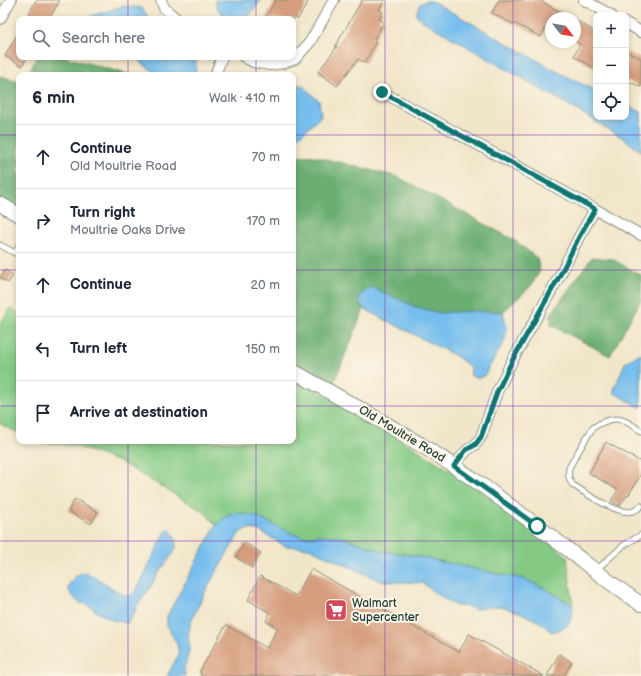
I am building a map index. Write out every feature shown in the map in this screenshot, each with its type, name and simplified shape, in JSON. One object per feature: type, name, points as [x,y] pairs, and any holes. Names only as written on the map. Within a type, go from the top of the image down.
[{"type":"main road","points":[[0,204],[16,213]]},
{"type":"main road","name":"Old Moultrie Road","points":[[296,373],[397,430],[454,466],[641,604]]},
{"type":"street","points":[[0,18],[11,0]]},
{"type":"street","points":[[161,0],[164,8],[173,16]]},
{"type":"street","points":[[296,58],[310,42],[334,0]]},
{"type":"street","points":[[584,0],[606,12]]},
{"type":"street","points":[[629,25],[641,32]]},
{"type":"street","points":[[217,72],[221,60]]},
{"type":"street","points":[[249,60],[270,65],[292,60]]},
{"type":"street","points":[[382,92],[641,235]]},
{"type":"street","points":[[454,466],[466,450],[475,445],[481,437],[497,392],[512,361],[595,209]]},
{"type":"lane","points":[[0,245],[15,253],[16,251]]},
{"type":"lane","points":[[641,431],[623,420],[615,419],[607,420],[593,428],[570,467],[568,475],[570,482],[573,485],[613,508],[633,512],[641,506]]},
{"type":"lane","points":[[595,571],[624,545],[641,535]]},
{"type":"green space","points":[[35,60],[76,60],[120,72],[29,72]]},
{"type":"green space","points":[[0,76],[16,80],[16,207],[0,198]]},
{"type":"green space","points":[[296,155],[314,156],[398,177],[514,240],[537,258],[540,271],[531,286],[503,312],[472,311],[440,313],[416,307],[371,288],[359,301],[364,309],[332,388],[296,367]]},
{"type":"green space","points":[[592,257],[612,259],[641,275],[641,300],[610,356],[551,325],[551,314]]},
{"type":"green space","points":[[11,308],[16,312],[16,432],[0,424],[0,323]]},
{"type":"green space","points":[[296,379],[394,435],[470,483],[567,556],[573,605],[544,588],[524,579],[416,556],[382,551],[338,536],[320,535],[305,537],[293,534],[280,528],[227,516],[216,525],[204,512],[122,463],[76,446],[58,444],[296,444]]},
{"type":"water","points":[[215,0],[261,0],[249,16],[224,16],[217,8]]},
{"type":"water","points":[[425,1],[432,1],[558,72],[593,90],[593,120],[421,20],[416,14],[420,4]]},
{"type":"water","points":[[123,6],[142,8],[147,16],[91,16]]},
{"type":"water","points":[[138,60],[196,60],[195,72],[154,72]]},
{"type":"water","points":[[296,84],[304,87],[319,101],[321,116],[302,134],[296,137]]},
{"type":"water","points":[[629,106],[641,112],[641,152],[623,138],[593,120],[629,120]]},
{"type":"water","points":[[371,287],[416,307],[440,313],[472,311],[503,312],[507,328],[505,340],[484,376],[478,378],[471,376],[470,367],[456,356],[364,309],[359,301],[360,295]]},
{"type":"water","points":[[639,354],[641,355],[641,408],[613,392],[625,363]]},
{"type":"water","points":[[238,513],[255,516],[293,534],[305,537],[320,535],[338,536],[382,551],[416,556],[524,579],[544,588],[573,605],[571,621],[566,626],[552,632],[541,623],[521,613],[500,606],[475,609],[466,606],[456,606],[435,593],[423,583],[380,581],[309,548],[285,546],[258,530],[247,529],[240,532],[207,588],[191,621],[188,637],[190,648],[184,669],[185,676],[167,676],[179,654],[177,644],[167,625],[167,616],[216,525],[227,516]]},
{"type":"water","points":[[169,529],[176,540],[176,547],[137,606],[128,623],[112,620],[97,612],[87,604],[76,600],[71,594],[68,589],[72,580],[79,574],[86,572],[129,596],[136,591],[163,537]]},
{"type":"building","points":[[36,0],[60,0],[51,16],[28,16]]},
{"type":"building","points":[[276,0],[309,0],[298,19],[296,16],[267,16]]},
{"type":"building","points":[[362,0],[385,0],[379,9],[383,12],[379,19],[384,22],[374,39],[376,41],[365,63],[358,59],[337,86],[318,72],[337,47],[335,47]]},
{"type":"building","points":[[499,0],[539,0],[560,12],[545,12],[545,29],[541,37],[492,13]]},
{"type":"building","points":[[581,23],[593,30],[593,67],[574,56],[578,48],[581,48]]},
{"type":"building","points":[[16,36],[16,60],[25,60],[22,66],[5,56]]},
{"type":"building","points":[[629,53],[641,58],[641,87],[629,81]]},
{"type":"building","points":[[5,270],[13,275],[8,283],[0,278]]},
{"type":"building","points":[[606,442],[641,462],[641,474],[628,496],[627,495],[620,506],[611,501],[618,490],[589,473]]},
{"type":"building","points":[[75,499],[98,512],[91,524],[68,511]]},
{"type":"building","points":[[245,543],[261,553],[252,568],[236,557]]},
{"type":"building","name":"Walmart Supercenter","points":[[311,569],[459,652],[469,634],[544,676],[201,676],[200,671],[226,625],[267,648],[278,628],[266,621],[270,613],[248,600],[260,576],[296,596]]},
{"type":"building","points":[[559,654],[572,662],[564,676],[547,676]]},
{"type":"place","name":"Walmart Supercenter","points":[[336,610]]},
{"type":"route","points":[[382,92],[595,209],[512,361],[497,392],[481,437],[473,447],[466,450],[454,466],[537,526]]}]
